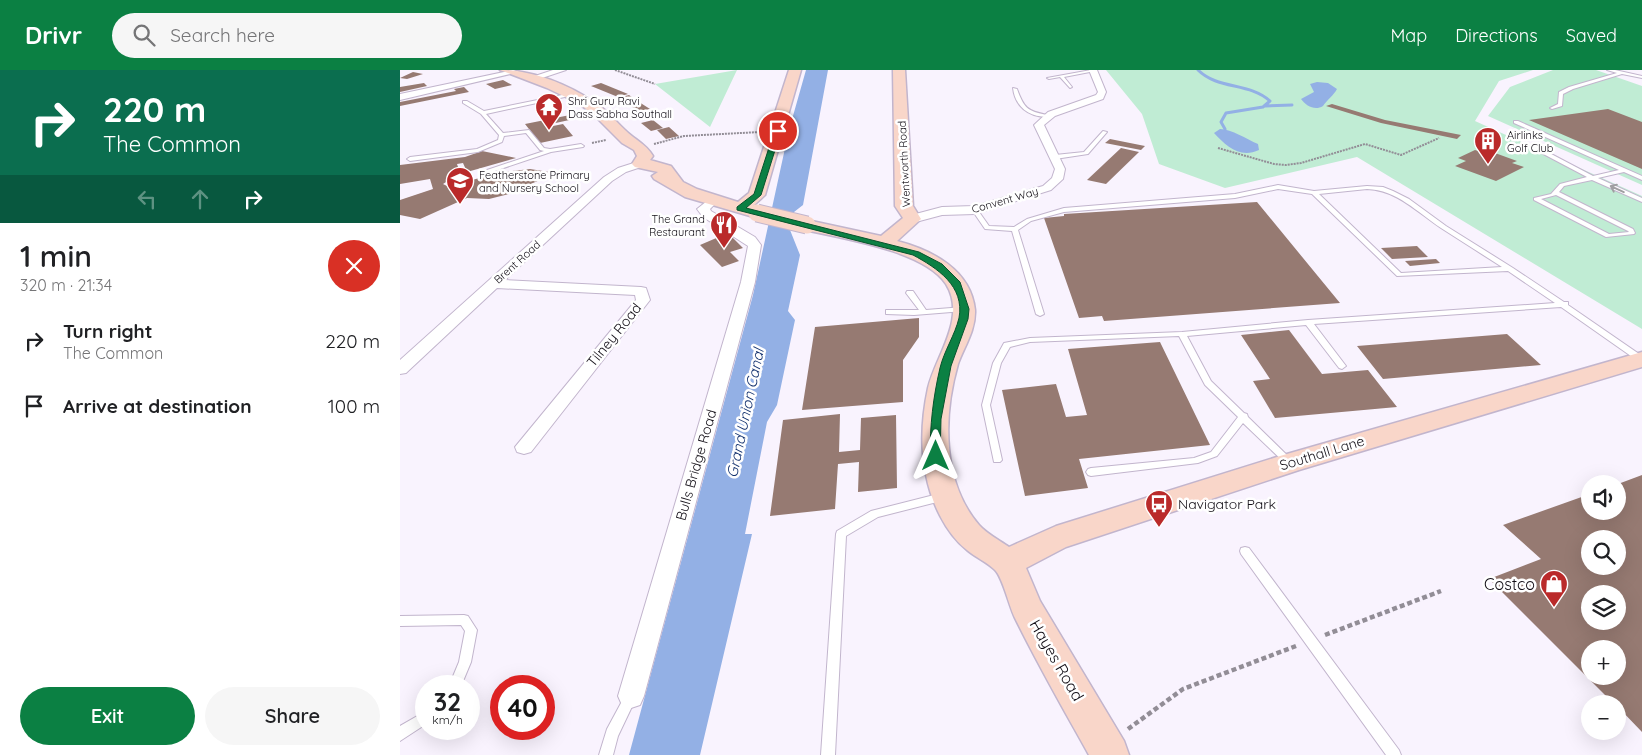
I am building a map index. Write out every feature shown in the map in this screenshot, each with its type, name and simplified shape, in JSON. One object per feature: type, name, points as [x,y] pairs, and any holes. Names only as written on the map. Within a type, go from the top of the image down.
[{"type":"street","points":[[533,78],[562,70]]},
{"type":"street","points":[[749,211],[757,195],[778,131],[795,70]]},
{"type":"street","name":"Wentworth Road","points":[[884,244],[912,219],[904,206],[899,70]]},
{"type":"street","points":[[1045,116],[1063,109],[1086,104],[1100,97],[1102,92],[1093,70]]},
{"type":"street","points":[[400,97],[511,71],[572,94],[594,108],[636,146],[628,150],[631,158],[691,193],[749,211],[916,253],[939,266],[957,284],[964,309],[964,319],[946,366],[935,419],[936,456],[945,496],[956,517],[969,535],[1008,562]]},
{"type":"street","name":"Convent Way","points":[[912,219],[942,211],[975,210],[1047,188],[1057,179],[1060,170],[1039,125],[1045,116]]},
{"type":"street","name":"Brent Road","points":[[400,369],[608,179],[622,170],[640,164]]},
{"type":"street","name":"Bulls Bridge Road","points":[[631,696],[748,282],[754,245],[750,240],[707,214],[703,209],[712,201]]},
{"type":"street","name":"Tilney Road","points":[[492,284],[641,291],[643,300],[524,447]]},
{"type":"street","name":"Southall Lane","points":[[1008,562],[1056,538],[1290,463],[1641,359]]},
{"type":"street","name":"Hayes Road","points":[[1008,562],[1028,609],[1108,750]]},
{"type":"lane","points":[[1049,78],[1093,70]]},
{"type":"lane","points":[[1609,70],[1642,76]]},
{"type":"lane","points":[[1552,108],[1560,105],[1561,94],[1571,88],[1621,73]]},
{"type":"lane","points":[[1061,76],[1070,86]]},
{"type":"lane","points":[[1015,89],[1023,110],[1028,113],[1045,116]]},
{"type":"lane","points":[[483,113],[572,94]]},
{"type":"lane","points":[[465,102],[483,113],[502,135]]},
{"type":"lane","points":[[1516,122],[1642,178]]},
{"type":"lane","points":[[502,135],[527,131],[542,149],[550,152]]},
{"type":"lane","points":[[1055,157],[1086,153],[1104,132]]},
{"type":"lane","points":[[410,159],[478,150],[500,141],[502,135]]},
{"type":"lane","points":[[483,173],[550,152],[580,146]]},
{"type":"lane","points":[[1534,147],[1593,178],[1642,200]]},
{"type":"lane","points":[[1556,193],[1632,232],[1608,236],[1536,199],[1556,193],[1562,185],[1624,170]]},
{"type":"lane","points":[[975,210],[982,224],[991,229],[1016,229],[1029,220],[1064,210],[1235,196],[1278,187],[1314,193],[1381,189],[1396,194],[1565,304],[1641,359]]},
{"type":"lane","points":[[1314,193],[1399,275],[1511,269]]},
{"type":"lane","points":[[1016,229],[1040,314]]},
{"type":"lane","points":[[910,293],[924,312]]},
{"type":"lane","points":[[997,460],[986,405],[997,362],[1006,345],[1030,340],[1182,334],[1308,322],[1565,304]]},
{"type":"lane","points":[[888,312],[964,309]]},
{"type":"lane","points":[[1308,322],[1342,366]]},
{"type":"lane","points":[[1182,334],[1208,383],[1244,416],[1290,463]]},
{"type":"lane","points":[[1091,472],[1195,461],[1214,454],[1244,416]]},
{"type":"lane","points":[[828,755],[841,534],[875,514],[945,496]]},
{"type":"lane","points":[[1245,551],[1394,755]]},
{"type":"lane","points":[[400,622],[464,620],[471,630],[465,662],[460,675]]},
{"type":"lane","name":"Bulls Bridge Road","points":[[606,755],[612,734],[631,696]]},
{"type":"lane","points":[[400,734],[415,724]]},
{"type":"path","points":[[615,70],[655,84]]},
{"type":"path","points":[[636,146],[684,136],[778,131]]},
{"type":"path","points":[[1218,148],[1274,164],[1286,165],[1301,163],[1366,144],[1392,154],[1401,155],[1439,138]]},
{"type":"path","points":[[1108,750],[1183,689],[1441,591]]},
{"type":"green space","points":[[737,70],[710,127],[655,84]]},
{"type":"green space","points":[[1106,70],[1533,70],[1499,81],[1475,121],[1642,196],[1642,329],[1357,157],[1225,188],[1159,164],[1142,114]]},
{"type":"green space","points":[[1553,70],[1596,70],[1642,86],[1642,185],[1488,116],[1510,87]]},
{"type":"water","name":"Grand Union Canal","points":[[806,70],[828,70],[803,205],[794,212],[790,230],[800,255],[788,311],[795,320],[777,405],[767,422],[745,534],[752,534],[700,755],[629,755],[753,295],[789,130]]},
{"type":"water","points":[[1317,82],[1328,83],[1337,89],[1323,106],[1314,108],[1305,104],[1301,99],[1314,92],[1310,84]]},
{"type":"water","points":[[1220,129],[1234,132],[1258,144],[1259,150],[1246,153],[1234,150],[1214,133]]},
{"type":"building","points":[[413,72],[423,74],[407,79],[400,78]]},
{"type":"building","points":[[503,80],[512,85],[495,89],[486,84]]},
{"type":"building","points":[[424,83],[427,86],[400,92],[400,87]]},
{"type":"building","points":[[601,83],[628,94],[618,97],[591,86]]},
{"type":"building","points":[[464,87],[469,92],[400,106],[400,102],[456,91],[454,89]]},
{"type":"building","points":[[629,95],[650,109],[639,111],[618,98]]},
{"type":"building","points":[[1332,104],[1385,120],[1461,135],[1457,139],[1381,123],[1326,106]]},
{"type":"building","points":[[1608,109],[1642,122],[1642,169],[1529,120]]},
{"type":"building","name":"Shri Guru Ravi Dass Sabha Southall","points":[[570,115],[574,119],[551,124],[553,126],[563,124],[573,136],[540,143],[525,124]]},
{"type":"building","points":[[653,120],[663,128],[651,131],[641,123]]},
{"type":"building","points":[[669,127],[679,136],[666,139],[657,130]]},
{"type":"building","points":[[1110,139],[1145,146],[1141,150],[1105,143]]},
{"type":"building","points":[[1121,148],[1139,152],[1106,184],[1087,180]]},
{"type":"building","name":"Airlinks Golf Club","points":[[1475,150],[1490,155],[1495,153],[1517,161],[1512,163],[1524,167],[1496,181],[1455,166],[1466,161],[1458,158]]},
{"type":"building","points":[[482,151],[516,158],[467,172],[463,163],[457,164],[460,173],[443,184],[447,186],[469,183],[468,181],[503,172],[530,169],[549,172],[536,174],[534,177],[544,176],[544,178],[509,194],[489,199],[467,198],[420,219],[400,215],[400,200],[433,189],[430,179],[400,184],[400,165],[465,157]]},
{"type":"building","points":[[1257,202],[1340,303],[1104,321],[1102,316],[1079,318],[1044,218],[1064,216],[1064,214]]},
{"type":"building","points":[[728,233],[743,248],[730,252],[739,261],[722,267],[700,245]]},
{"type":"building","points":[[1417,246],[1428,257],[1392,259],[1381,248]]},
{"type":"building","points":[[1436,259],[1440,263],[1410,266],[1405,261]]},
{"type":"building","points":[[919,318],[919,337],[903,360],[903,402],[802,410],[815,327]]},
{"type":"building","points":[[1289,330],[1322,374],[1368,370],[1397,407],[1275,418],[1253,381],[1270,379],[1241,335]]},
{"type":"building","points":[[1507,334],[1541,365],[1383,379],[1357,346]]},
{"type":"building","points":[[1160,342],[1210,445],[1079,459],[1088,488],[1025,496],[1002,390],[1056,384],[1066,417],[1087,415],[1068,349]]},
{"type":"building","points":[[840,414],[839,452],[860,450],[861,418],[896,415],[897,488],[858,492],[859,462],[838,464],[835,509],[770,516],[783,420]]},
{"type":"building","name":"Costco","points":[[1642,475],[1642,732],[1626,715],[1626,695],[1605,695],[1595,685],[1626,685],[1626,640],[1581,640],[1581,671],[1489,579],[1541,559],[1503,525],[1581,497],[1581,520],[1626,520],[1626,481]]},
{"type":"waterway","points":[[1198,70],[1215,81],[1253,91],[1270,101],[1263,107],[1226,113],[1221,122],[1225,129]]},
{"type":"waterway","points":[[1265,106],[1292,105]]},
{"type":"place","name":"Shri Guru Ravi Dass Sabha Southall","points":[[549,131]]},
{"type":"place","name":"Airlinks Golf Club","points":[[1488,165]]},
{"type":"place","name":"Featherstone Primary and Nursery School","points":[[460,205]]},
{"type":"place","name":"The Grand Restaurant","points":[[724,249]]},
{"type":"place","name":"Navigator Park","points":[[1159,528]]},
{"type":"place","name":"Costco","points":[[1554,608]]},
{"type":"route","points":[[778,131],[757,195],[740,208],[916,253],[939,266],[957,284],[964,309],[964,319],[946,366],[935,419],[936,456]]}]
